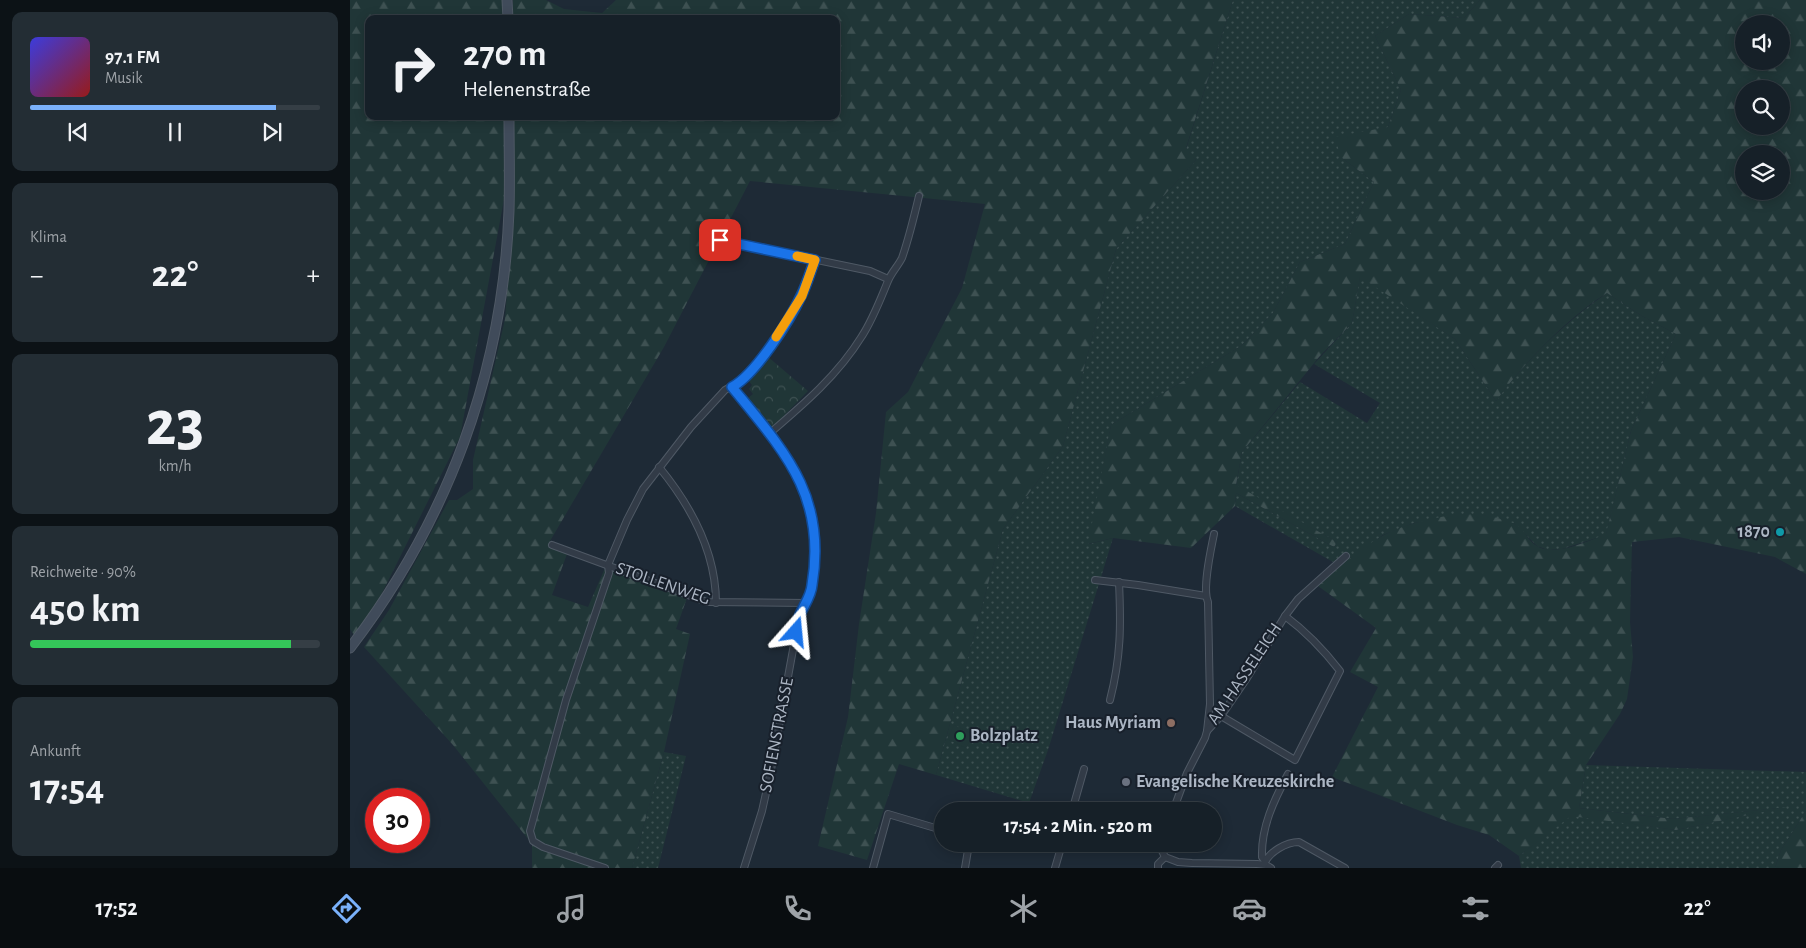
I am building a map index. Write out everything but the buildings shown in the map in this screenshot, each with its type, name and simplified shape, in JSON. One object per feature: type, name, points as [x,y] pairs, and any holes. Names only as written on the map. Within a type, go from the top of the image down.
[{"type":"main road","points":[[507,0],[508,15]]},
{"type":"main road","points":[[350,648],[420,543],[446,490],[484,380],[495,334],[509,212],[509,120]]},
{"type":"street","points":[[770,433],[814,395],[838,368],[862,336],[881,299],[888,279],[901,260],[919,196]]},
{"type":"street","points":[[720,240],[870,271],[888,279]]},
{"type":"street","points":[[603,867],[544,848],[534,841],[530,831],[566,700],[609,573],[608,565],[627,520],[639,497],[659,467],[725,390],[744,379],[785,324],[802,296],[815,260]]},
{"type":"street","name":"SOFIENSTRASSE","points":[[732,387],[778,444],[802,485],[811,511],[816,538],[816,561],[812,588],[807,603],[799,617],[772,766],[762,811],[744,868]]},
{"type":"street","points":[[659,467],[684,501],[706,545],[713,571],[716,603]]},
{"type":"street","points":[[1207,731],[1210,704],[1208,602],[1206,596],[1209,561],[1214,534]]},
{"type":"street","name":"STOLLENWEG","points":[[552,545],[707,602],[807,603]]},
{"type":"street","name":"AM HASSELEICH","points":[[1176,802],[1186,773],[1207,731],[1221,716],[1247,678],[1285,616],[1321,577],[1346,556]]},
{"type":"street","points":[[1095,580],[1206,596]]},
{"type":"street","points":[[1110,700],[1119,660],[1121,633],[1119,582]]},
{"type":"street","points":[[1221,716],[1294,760],[1340,671],[1318,643],[1285,616]]},
{"type":"street","points":[[1075,802],[1084,769]]},
{"type":"street","points":[[1271,868],[1264,862],[1262,857],[1263,835],[1278,793],[1288,774]]},
{"type":"street","points":[[873,868],[888,814],[934,828]]},
{"type":"street","points":[[1165,857],[1185,862],[1264,862],[1280,848],[1292,842],[1299,842],[1345,868]]},
{"type":"street","points":[[965,868],[968,852]]},
{"type":"street","points":[[1055,868],[1060,852]]},
{"type":"street","points":[[1163,852],[1165,857]]},
{"type":"street","points":[[1158,868],[1158,864],[1165,857]]},
{"type":"green space","points":[[350,0],[505,0],[505,15],[365,15],[365,120],[505,120],[505,194],[460,437],[358,641],[350,629]]},
{"type":"green space","points":[[513,0],[546,0],[564,9],[602,13],[616,0],[1233,0],[1186,148],[1196,160],[1116,249],[1063,446],[1003,529],[936,775],[899,764],[867,860],[818,846],[848,717],[859,624],[876,513],[886,412],[908,392],[962,288],[985,204],[750,181],[664,347],[550,541],[551,548],[567,554],[552,595],[588,607],[605,568],[687,598],[676,629],[690,634],[664,752],[632,868],[532,868],[532,844],[453,745],[364,647],[389,610],[449,500],[457,500],[473,489],[473,460],[505,319],[514,200],[514,120],[840,120],[840,15],[513,15]]},
{"type":"green space","points":[[1233,0],[1480,0],[1464,18],[1409,14],[1375,36],[1401,90],[1388,127],[1342,158],[1374,182],[1345,244],[1300,262],[1273,313],[1241,346],[1111,425],[1089,544],[1113,538],[1048,750],[1029,802],[936,775],[1003,529],[1063,446],[1116,249],[1196,160],[1186,149]]},
{"type":"green space","points":[[1480,0],[1806,0],[1806,574],[1775,557],[1679,537],[1632,542],[1630,622],[1633,657],[1627,699],[1620,714],[1586,765],[1579,808],[1673,819],[1787,807],[1676,830],[1571,816],[1519,856],[1489,835],[1457,825],[1332,777],[1378,687],[1350,672],[1376,628],[1318,586],[1358,552],[1384,535],[1419,522],[1446,516],[1483,515],[1513,523],[1534,544],[1544,549],[1553,550],[1572,547],[1606,534],[1631,431],[1676,334],[1642,316],[1607,293],[1577,315],[1547,342],[1496,401],[1455,339],[1360,277],[1352,323],[1319,357],[1242,452],[1236,485],[1337,542],[1334,547],[1236,493],[1235,506],[1191,548],[1113,538],[1088,544],[1111,425],[1241,346],[1273,313],[1300,262],[1345,244],[1374,182],[1342,158],[1334,137],[1388,127],[1401,90],[1375,36],[1409,14],[1464,18]]},
{"type":"green space","points":[[1360,276],[1455,339],[1496,401],[1547,342],[1576,316],[1607,293],[1642,316],[1676,334],[1631,431],[1606,535],[1562,549],[1548,550],[1537,546],[1515,524],[1483,515],[1414,523],[1383,535],[1340,566],[1235,506],[1236,493],[1334,547],[1337,542],[1236,486],[1242,452],[1300,382],[1367,423],[1380,403],[1314,364],[1352,323]]},
{"type":"green space","points":[[767,356],[808,391],[772,428],[748,398],[753,394],[749,389],[752,385],[748,380]]},
{"type":"green space","name":"Bolzplatz","points":[[954,725],[973,734],[966,748],[947,739]]},
{"type":"green space","points":[[664,752],[686,756],[658,868],[632,868]]},
{"type":"green space","points":[[1586,765],[1806,772],[1806,811],[1781,850],[1775,868],[1521,868],[1519,856],[1571,815],[1676,830],[1780,808],[1673,819],[1579,808]]},
{"type":"green space","points":[[1806,811],[1806,868],[1775,868],[1781,850]]},
{"type":"slow traffic","points":[[776,337],[802,296],[815,260],[797,256]]},
{"type":"place","name":"1870","points":[[1780,532]]},
{"type":"place","name":"Haus Myriam","points":[[1171,723]]},
{"type":"place","name":"Bolzplatz","points":[[960,736]]},
{"type":"place","name":"Evangelische Kreuzeskirche","points":[[1126,782]]},
{"type":"route","points":[[720,240],[815,260],[802,296],[772,344],[744,379],[732,387],[778,444],[802,485],[811,511],[816,538],[816,561],[812,588],[807,603],[799,617],[796,632]]}]
